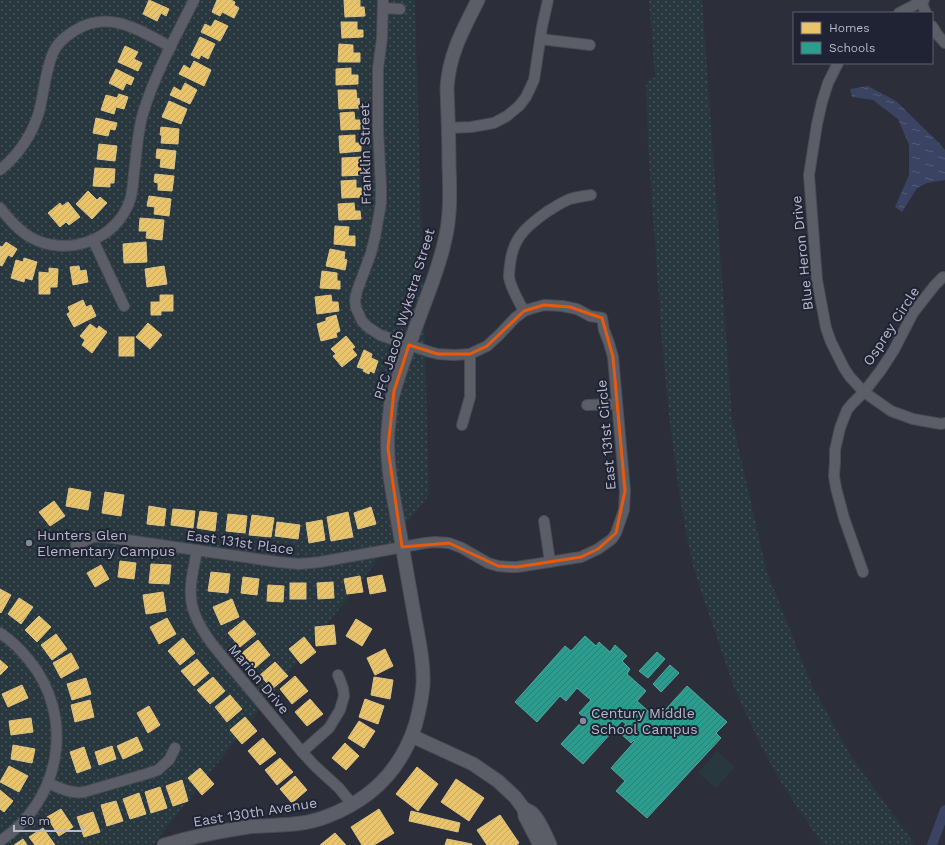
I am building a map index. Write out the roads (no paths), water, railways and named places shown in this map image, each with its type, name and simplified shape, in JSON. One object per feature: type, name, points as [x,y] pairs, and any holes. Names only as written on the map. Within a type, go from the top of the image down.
[{"type":"street","points":[[0,208],[17,228],[30,237],[58,246],[72,246],[93,240],[112,228],[125,212],[132,193],[137,144],[143,112],[150,91],[194,0]]},
{"type":"street","name":"PFC Jacob Wykstra Street","points":[[412,736],[421,702],[423,672],[419,639],[391,481],[388,448],[391,404],[409,345],[435,275],[447,234],[450,209],[447,88],[449,66],[459,38],[478,0]]},
{"type":"street","points":[[448,128],[494,122],[507,116],[519,106],[526,97],[534,80],[548,0]]},
{"type":"street","points":[[901,12],[922,1],[926,12]]},
{"type":"street","points":[[383,4],[400,9]]},
{"type":"street","name":"Franklin Street","points":[[383,4],[382,38],[378,68],[378,130],[382,187],[381,203],[374,242],[355,300],[356,308],[362,320],[368,327],[380,335],[409,345]]},
{"type":"street","points":[[0,170],[27,139],[35,123],[53,52],[56,46],[67,35],[79,28],[94,23],[113,22],[130,27],[170,47]]},
{"type":"street","points":[[933,28],[945,43]]},
{"type":"street","points":[[540,39],[590,45]]},
{"type":"street","name":"Blue Heron Drive","points":[[838,64],[828,83],[822,102],[810,165],[809,187],[817,280],[826,328],[844,368],[864,392],[891,411],[913,419],[941,424],[945,423]]},
{"type":"street","points":[[524,311],[510,281],[509,275],[512,252],[516,242],[528,226],[563,202],[591,195]]},
{"type":"street","points":[[93,240],[124,306]]},
{"type":"street","name":"Osprey Circle","points":[[863,572],[844,518],[834,476],[835,450],[840,428],[847,410],[864,392],[894,350],[913,313],[943,277]]},
{"type":"street","name":"East 131st Circle","points":[[402,547],[435,542],[449,544],[462,548],[498,566],[510,567],[581,557],[592,553],[612,539],[616,533],[624,510],[625,491],[612,357],[602,318],[590,316],[577,310],[562,306],[544,306],[524,311],[515,318],[499,336],[486,346],[470,354],[438,354],[409,345]]},
{"type":"street","points":[[462,425],[470,398],[470,354]]},
{"type":"street","points":[[587,405],[616,404]]},
{"type":"street","points":[[544,521],[550,562]]},
{"type":"street","name":"East 131st Place","points":[[76,545],[93,537],[99,537],[299,564],[320,562],[402,547]]},
{"type":"street","name":"Marion Drive","points":[[197,550],[191,597],[196,617],[202,629],[302,752],[339,788],[352,804]]},
{"type":"street","points":[[0,633],[13,643],[37,669],[48,690],[56,721],[56,746],[48,783],[37,803],[20,825],[0,841]]},
{"type":"street","points":[[302,752],[329,728],[338,713],[344,696],[338,674]]},
{"type":"street","points":[[412,736],[473,764],[487,773],[507,789],[524,808],[535,815],[550,845]]},
{"type":"street","name":"East 130th Avenue","points":[[164,845],[249,827],[306,823],[326,817],[344,809],[371,792],[395,766],[412,736]]},
{"type":"street","points":[[48,783],[68,791],[79,793],[84,792],[146,774],[161,768],[169,760],[175,748]]},
{"type":"street","points":[[524,808],[525,816],[540,845]]},
{"type":"water","points":[[868,86],[896,101],[945,150],[945,180],[927,183],[917,188],[902,212],[895,207],[909,175],[909,145],[898,119],[873,100],[852,97],[850,89]]},
{"type":"waterway","points":[[932,845],[945,810]]},
{"type":"place","name":"Hunters Glen Elementary Campus","points":[[29,543]]},
{"type":"place","name":"Century Middle School Campus","points":[[583,721]]}]
